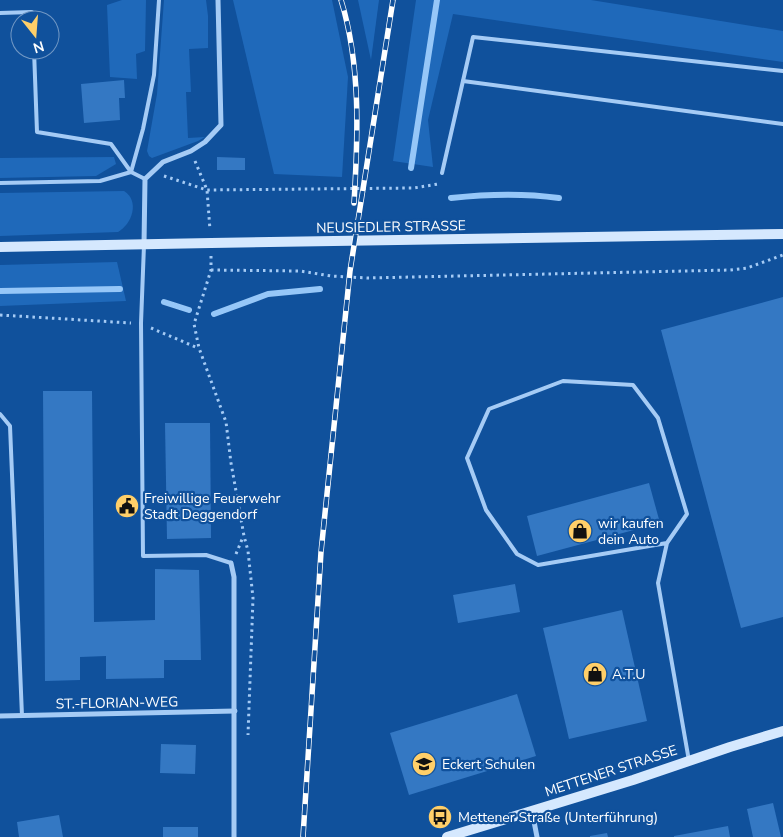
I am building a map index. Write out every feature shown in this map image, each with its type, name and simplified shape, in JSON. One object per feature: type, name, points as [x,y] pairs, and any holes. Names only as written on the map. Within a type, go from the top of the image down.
[{"type":"main road","name":"NEUSIEDLER STRASSE","points":[[0,247],[783,234]]},
{"type":"main road","name":"METTENER STRASSE","points":[[448,837],[783,730]]},
{"type":"street","points":[[144,244],[145,178],[163,162],[191,151],[205,142],[221,125],[218,0]]},
{"type":"street","points":[[231,563],[234,577],[234,837]]},
{"type":"street","name":"ST.-FLORIAN-WEG","points":[[0,716],[235,711]]},
{"type":"street","points":[[532,811],[537,837]]},
{"type":"lane","points":[[131,172],[143,130],[154,75],[159,0]]},
{"type":"lane","points":[[442,173],[473,36],[783,71]]},
{"type":"lane","points":[[34,60],[37,132],[111,144],[131,172],[145,178]]},
{"type":"lane","points":[[463,81],[783,124]]},
{"type":"lane","points":[[0,183],[100,181],[131,172]]},
{"type":"lane","points":[[144,244],[141,323],[143,556],[206,555],[231,563]]},
{"type":"lane","points":[[667,543],[538,565],[517,554],[486,510],[468,458],[489,409],[562,380],[633,385],[658,418],[687,514],[667,543],[658,583],[689,761]]},
{"type":"lane","points":[[0,414],[10,426],[22,716]]},
{"type":"path","points":[[191,151],[207,190],[211,242],[211,270],[194,324],[199,348],[226,422],[231,464],[248,551],[253,598],[248,742]]},
{"type":"path","points":[[152,172],[207,190],[414,188],[440,184],[442,173]]},
{"type":"path","points":[[211,270],[300,271],[331,276],[367,278],[730,270],[747,268],[783,254]]},
{"type":"path","points":[[0,315],[141,323],[199,348]]},
{"type":"path","points":[[231,563],[244,536]]},
{"type":"shaded area","points":[[122,0],[146,0],[145,51],[136,54],[137,79],[110,77],[107,5]]},
{"type":"shaded area","points":[[164,0],[206,0],[208,48],[189,49],[191,92],[186,92],[188,138],[205,137],[152,158],[147,151],[157,94]]},
{"type":"shaded area","points":[[233,0],[332,0],[348,77],[342,177],[274,174]]},
{"type":"shaded area","points":[[358,0],[379,0],[371,60]]},
{"type":"shaded area","points":[[416,0],[591,0],[783,31],[783,62],[453,14],[428,120],[433,167],[393,161]]},
{"type":"shaded area","points":[[114,157],[116,164],[96,176],[0,178],[0,158]]},
{"type":"shaded area","points":[[124,191],[132,200],[133,206],[127,224],[118,232],[0,236],[0,193]]},
{"type":"shaded area","points":[[117,262],[126,301],[0,306],[0,265]]},
{"type":"building","points":[[124,80],[125,98],[119,98],[120,120],[84,123],[81,84]]},
{"type":"building","points":[[217,157],[245,158],[245,170],[217,170]]},
{"type":"building","points":[[783,297],[783,617],[741,628],[661,330]]},
{"type":"building","points":[[43,391],[92,391],[94,622],[155,620],[155,569],[199,570],[201,660],[164,660],[164,678],[106,679],[106,656],[80,657],[80,680],[45,681]]},
{"type":"building","points":[[165,423],[210,423],[211,538],[167,539]]},
{"type":"building","points":[[649,483],[660,523],[537,556],[527,516]]},
{"type":"building","points":[[515,584],[520,612],[458,623],[453,595]]},
{"type":"building","name":"A.T.U","points":[[622,610],[647,721],[569,739],[543,628]]},
{"type":"building","points":[[517,694],[536,756],[409,795],[390,733]]},
{"type":"building","points":[[161,744],[196,745],[195,774],[160,773]]},
{"type":"building","points":[[773,803],[781,837],[753,837],[747,809]]},
{"type":"building","points":[[59,815],[63,837],[19,837],[17,822]]},
{"type":"building","points":[[728,826],[730,837],[674,837],[674,836]]},
{"type":"building","points":[[163,827],[198,827],[198,837],[163,837]]},
{"type":"building","points":[[607,833],[608,837],[590,837],[590,836]]},
{"type":"waterway","points":[[411,168],[437,0]]},
{"type":"waterway","points":[[451,198],[505,195],[559,198]]},
{"type":"waterway","points":[[0,291],[120,289]]},
{"type":"waterway","points":[[214,314],[268,294],[320,289]]},
{"type":"waterway","points":[[164,302],[189,310]]},
{"type":"railway","points":[[341,0],[352,50],[355,75],[357,126],[354,203]]},
{"type":"railway","points":[[303,837],[321,552],[350,271],[393,0]]},
{"type":"place","name":"Freiwillige Feuerwehr Stadt Deggendorf","points":[[127,506]]},
{"type":"place","name":"wir kaufen dein Auto","points":[[580,531]]},
{"type":"place","name":"A.T.U","points":[[595,674]]},
{"type":"place","name":"Eckert Schulen","points":[[424,764]]},
{"type":"place","name":"Mettener Straße (Unterführung)","points":[[440,817]]}]
